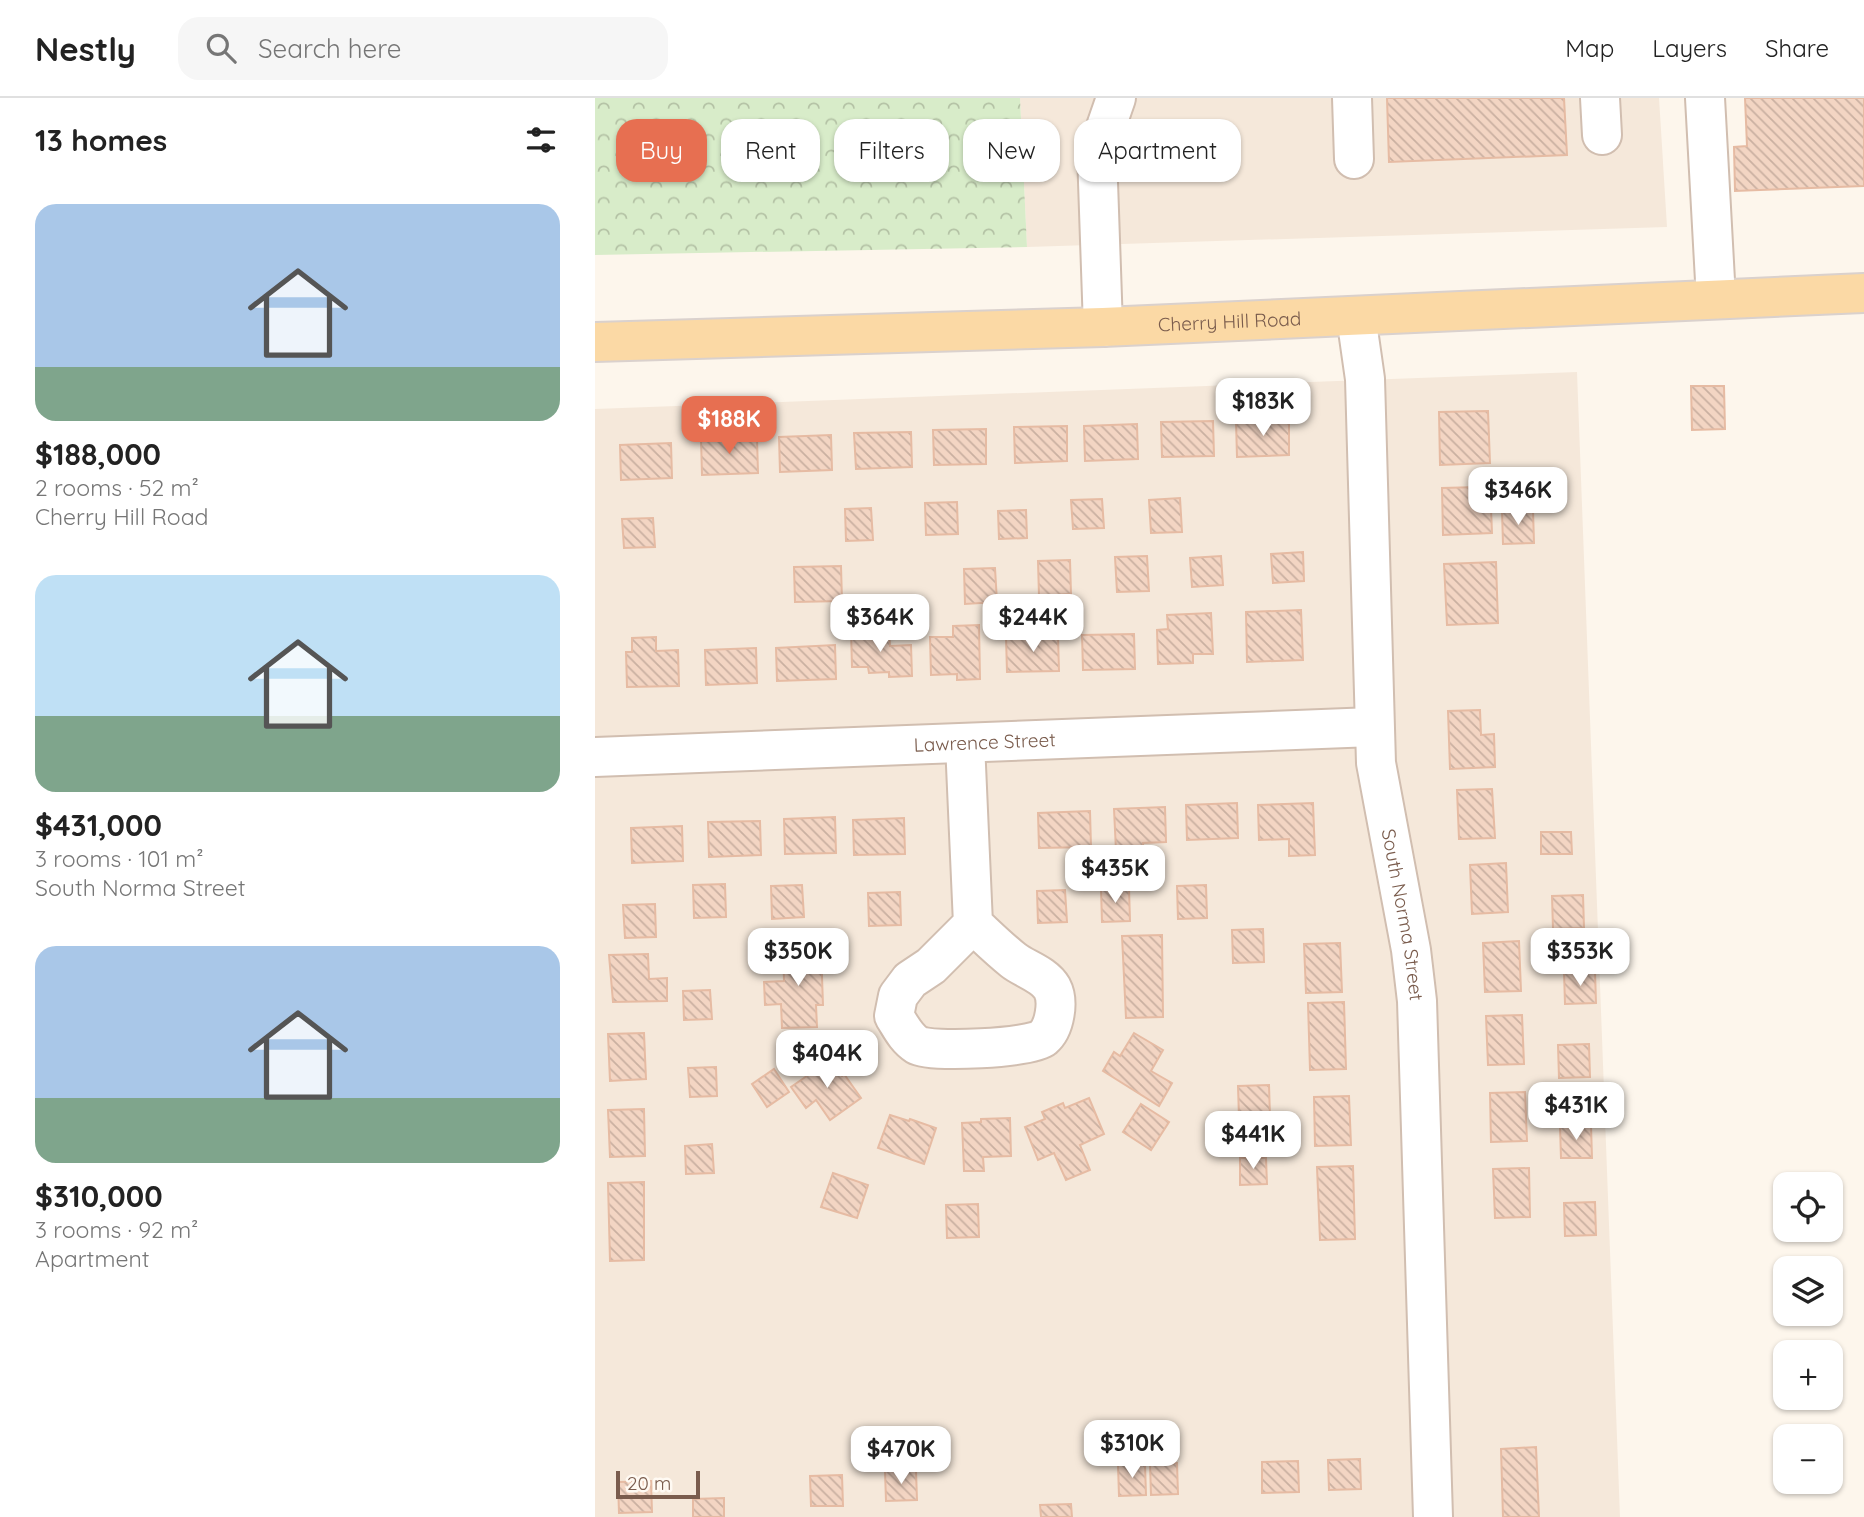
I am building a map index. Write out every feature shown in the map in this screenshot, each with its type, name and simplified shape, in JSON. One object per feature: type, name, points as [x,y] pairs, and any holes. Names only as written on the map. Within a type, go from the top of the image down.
[{"type":"main road","name":"Cherry Hill Road","points":[[595,342],[1103,327],[1864,293]]},
{"type":"street","points":[[1103,327],[1097,153],[1116,98]]},
{"type":"street","points":[[1352,98],[1354,159]]},
{"type":"street","points":[[1705,98],[1716,299]]},
{"type":"street","name":"South Norma Street","points":[[1356,316],[1365,379],[1376,763],[1411,950],[1417,1001],[1433,1517]]},
{"type":"street","name":"Lawrence Street","points":[[595,757],[1373,727]]},
{"type":"street","points":[[965,743],[973,924]]},
{"type":"shaded area","points":[[1020,98],[1659,98],[1667,227],[1027,247],[1024,182],[1060,182],[1060,119],[1021,119]]},
{"type":"shaded area","points":[[1577,372],[1620,1517],[595,1517],[595,409]]},
{"type":"green space","points":[[595,98],[1020,98],[1021,119],[963,119],[963,182],[1024,182],[1027,247],[595,255]]},
{"type":"building","points":[[1387,98],[1564,98],[1567,155],[1389,162]]},
{"type":"building","points":[[1745,98],[1864,98],[1864,186],[1735,191],[1734,147],[1747,146]]},
{"type":"building","points":[[1691,386],[1724,386],[1725,429],[1692,430]]},
{"type":"building","points":[[1488,411],[1490,463],[1440,465],[1439,412]]},
{"type":"building","points":[[1289,420],[1289,455],[1237,457],[1236,421]]},
{"type":"building","points":[[1213,421],[1214,456],[1162,457],[1161,422]]},
{"type":"building","points":[[1137,424],[1138,459],[1085,461],[1084,426]]},
{"type":"building","points":[[1067,426],[1067,461],[1015,463],[1014,427]]},
{"type":"building","points":[[986,429],[986,464],[934,465],[933,430]]},
{"type":"building","points":[[911,432],[912,467],[856,469],[854,433]]},
{"type":"building","points":[[831,435],[832,470],[780,472],[779,437]]},
{"type":"building","points":[[757,438],[758,473],[702,475],[701,439]]},
{"type":"building","points":[[671,443],[672,478],[621,480],[620,445]]},
{"type":"building","points":[[1478,487],[1479,508],[1491,508],[1492,533],[1443,535],[1442,488]]},
{"type":"building","points":[[1180,498],[1182,532],[1151,533],[1149,500]]},
{"type":"building","points":[[1102,499],[1104,528],[1073,529],[1071,500]]},
{"type":"building","points":[[957,502],[958,534],[926,535],[925,503]]},
{"type":"building","points":[[871,508],[873,540],[846,541],[845,509]]},
{"type":"building","points":[[1026,510],[1027,538],[999,539],[998,511]]},
{"type":"building","points":[[1533,510],[1534,543],[1503,544],[1502,511]]},
{"type":"building","points":[[653,518],[655,547],[624,548],[622,519]]},
{"type":"building","points":[[1303,552],[1304,581],[1273,583],[1271,554]]},
{"type":"building","points":[[1147,556],[1149,591],[1117,592],[1115,557]]},
{"type":"building","points":[[1221,556],[1223,585],[1192,587],[1190,558]]},
{"type":"building","points":[[1070,560],[1071,594],[1039,596],[1038,561]]},
{"type":"building","points":[[1496,562],[1498,623],[1447,625],[1444,564]]},
{"type":"building","points":[[841,566],[842,601],[795,602],[794,567]]},
{"type":"building","points":[[995,568],[997,602],[965,604],[964,569]]},
{"type":"building","points":[[1301,610],[1303,660],[1247,662],[1246,612]]},
{"type":"building","points":[[1211,613],[1213,654],[1193,654],[1193,663],[1158,664],[1157,630],[1168,629],[1167,615]]},
{"type":"building","points":[[979,625],[980,679],[957,680],[957,674],[931,675],[930,637],[953,637],[953,626]]},
{"type":"building","points":[[851,631],[889,631],[890,646],[911,645],[912,676],[889,677],[889,672],[869,673],[868,667],[852,667]]},
{"type":"building","points":[[1134,634],[1135,669],[1083,670],[1082,635]]},
{"type":"building","points":[[1058,636],[1059,671],[1007,672],[1006,637]]},
{"type":"building","points":[[656,637],[656,651],[678,650],[679,686],[627,687],[626,652],[632,652],[632,638]]},
{"type":"building","points":[[835,645],[836,679],[777,681],[776,648]]},
{"type":"building","points":[[756,648],[757,683],[706,685],[705,650]]},
{"type":"building","points":[[1480,710],[1481,735],[1494,734],[1495,767],[1450,769],[1448,711]]},
{"type":"building","points":[[1492,789],[1495,838],[1459,839],[1457,790]]},
{"type":"building","points":[[1237,803],[1238,838],[1187,840],[1186,805]]},
{"type":"building","points":[[1313,803],[1315,855],[1289,856],[1289,839],[1259,840],[1258,805]]},
{"type":"building","points":[[1165,807],[1166,842],[1143,843],[1145,871],[1117,872],[1114,809]]},
{"type":"building","points":[[1090,811],[1091,847],[1039,848],[1038,813]]},
{"type":"building","points":[[835,817],[836,853],[785,854],[784,819]]},
{"type":"building","points":[[904,818],[905,854],[854,855],[853,820]]},
{"type":"building","points":[[760,821],[761,855],[709,857],[708,822]]},
{"type":"building","points":[[682,826],[683,861],[632,863],[631,828]]},
{"type":"building","points":[[1541,832],[1571,832],[1572,854],[1541,854]]},
{"type":"building","points":[[1506,863],[1508,912],[1472,914],[1470,865]]},
{"type":"building","points":[[725,884],[726,917],[694,918],[693,885]]},
{"type":"building","points":[[802,885],[804,917],[772,919],[771,886]]},
{"type":"building","points":[[1206,885],[1207,918],[1178,919],[1177,886]]},
{"type":"building","points":[[1129,888],[1130,921],[1102,922],[1101,889]]},
{"type":"building","points":[[1065,890],[1067,922],[1038,923],[1037,891]]},
{"type":"building","points":[[900,892],[901,925],[869,926],[868,893]]},
{"type":"building","points":[[1583,895],[1584,928],[1553,929],[1552,896]]},
{"type":"building","points":[[655,904],[656,937],[625,938],[623,905]]},
{"type":"building","points":[[1263,929],[1264,962],[1233,963],[1232,930]]},
{"type":"building","points":[[1162,935],[1163,1017],[1126,1018],[1122,936]]},
{"type":"building","points":[[1519,941],[1521,991],[1485,992],[1483,943]]},
{"type":"building","points":[[1340,943],[1342,992],[1306,993],[1304,944]]},
{"type":"building","points":[[821,948],[823,1005],[816,1005],[817,1027],[782,1028],[781,1004],[765,1005],[764,982],[784,981],[783,949]]},
{"type":"building","points":[[648,954],[649,979],[667,978],[667,1001],[613,1002],[609,955]]},
{"type":"building","points":[[1595,971],[1596,1003],[1565,1004],[1564,972]]},
{"type":"building","points":[[710,990],[712,1019],[684,1020],[683,991]]},
{"type":"building","points":[[1344,1002],[1346,1069],[1310,1070],[1308,1003]]},
{"type":"building","points":[[1522,1015],[1524,1064],[1488,1065],[1486,1016]]},
{"type":"building","points":[[644,1033],[646,1079],[610,1081],[608,1034]]},
{"type":"building","points":[[1134,1033],[1163,1050],[1151,1071],[1172,1083],[1159,1106],[1103,1071],[1114,1052],[1120,1056]]},
{"type":"building","points":[[1589,1044],[1590,1077],[1559,1078],[1558,1045]]},
{"type":"building","points":[[830,1060],[861,1098],[830,1120],[816,1100],[806,1108],[791,1087]]},
{"type":"building","points":[[716,1067],[717,1096],[690,1097],[688,1068]]},
{"type":"building","points":[[774,1069],[789,1092],[767,1107],[752,1084]]},
{"type":"building","points":[[1269,1085],[1270,1117],[1239,1118],[1238,1086]]},
{"type":"building","points":[[1525,1092],[1527,1141],[1491,1142],[1490,1093]]},
{"type":"building","points":[[1349,1096],[1351,1145],[1315,1146],[1314,1097]]},
{"type":"building","points":[[1089,1098],[1104,1134],[1080,1145],[1090,1170],[1066,1180],[1054,1153],[1038,1160],[1025,1127],[1045,1119],[1042,1112],[1063,1103],[1065,1108]]},
{"type":"building","points":[[1141,1104],[1169,1122],[1151,1150],[1123,1132]]},
{"type":"building","points":[[644,1109],[645,1156],[610,1157],[608,1110]]},
{"type":"building","points":[[890,1115],[936,1128],[924,1164],[878,1148]]},
{"type":"building","points":[[1010,1118],[1011,1156],[983,1157],[984,1171],[964,1171],[962,1123]]},
{"type":"building","points":[[1591,1125],[1592,1158],[1561,1158],[1560,1126]]},
{"type":"building","points":[[712,1144],[714,1173],[686,1174],[685,1146]]},
{"type":"building","points":[[1240,1158],[1266,1158],[1267,1184],[1240,1185]]},
{"type":"building","points":[[1353,1166],[1355,1239],[1320,1240],[1317,1167]]},
{"type":"building","points":[[1529,1168],[1530,1217],[1495,1218],[1493,1169]]},
{"type":"building","points":[[833,1173],[868,1185],[857,1218],[821,1207]]},
{"type":"building","points":[[644,1182],[644,1260],[610,1261],[608,1183]]},
{"type":"building","points":[[1595,1202],[1596,1235],[1565,1236],[1564,1203]]},
{"type":"building","points":[[978,1204],[979,1237],[947,1238],[946,1205]]},
{"type":"building","points":[[1536,1447],[1539,1517],[1503,1517],[1501,1449]]},
{"type":"building","points":[[1360,1459],[1361,1489],[1329,1490],[1328,1460]]},
{"type":"building","points":[[1298,1461],[1299,1492],[1262,1493],[1262,1462]]},
{"type":"building","points":[[1177,1463],[1178,1494],[1151,1495],[1150,1464]]},
{"type":"building","points":[[1145,1464],[1146,1495],[1119,1496],[1118,1465]]},
{"type":"building","points":[[916,1470],[917,1500],[886,1501],[885,1471]]},
{"type":"building","points":[[842,1475],[843,1506],[811,1506],[810,1476]]},
{"type":"building","points":[[651,1481],[652,1512],[619,1513],[618,1482]]},
{"type":"building","points":[[724,1498],[724,1517],[693,1517],[693,1499]]},
{"type":"building","points":[[1071,1504],[1072,1517],[1041,1517],[1040,1505]]}]
